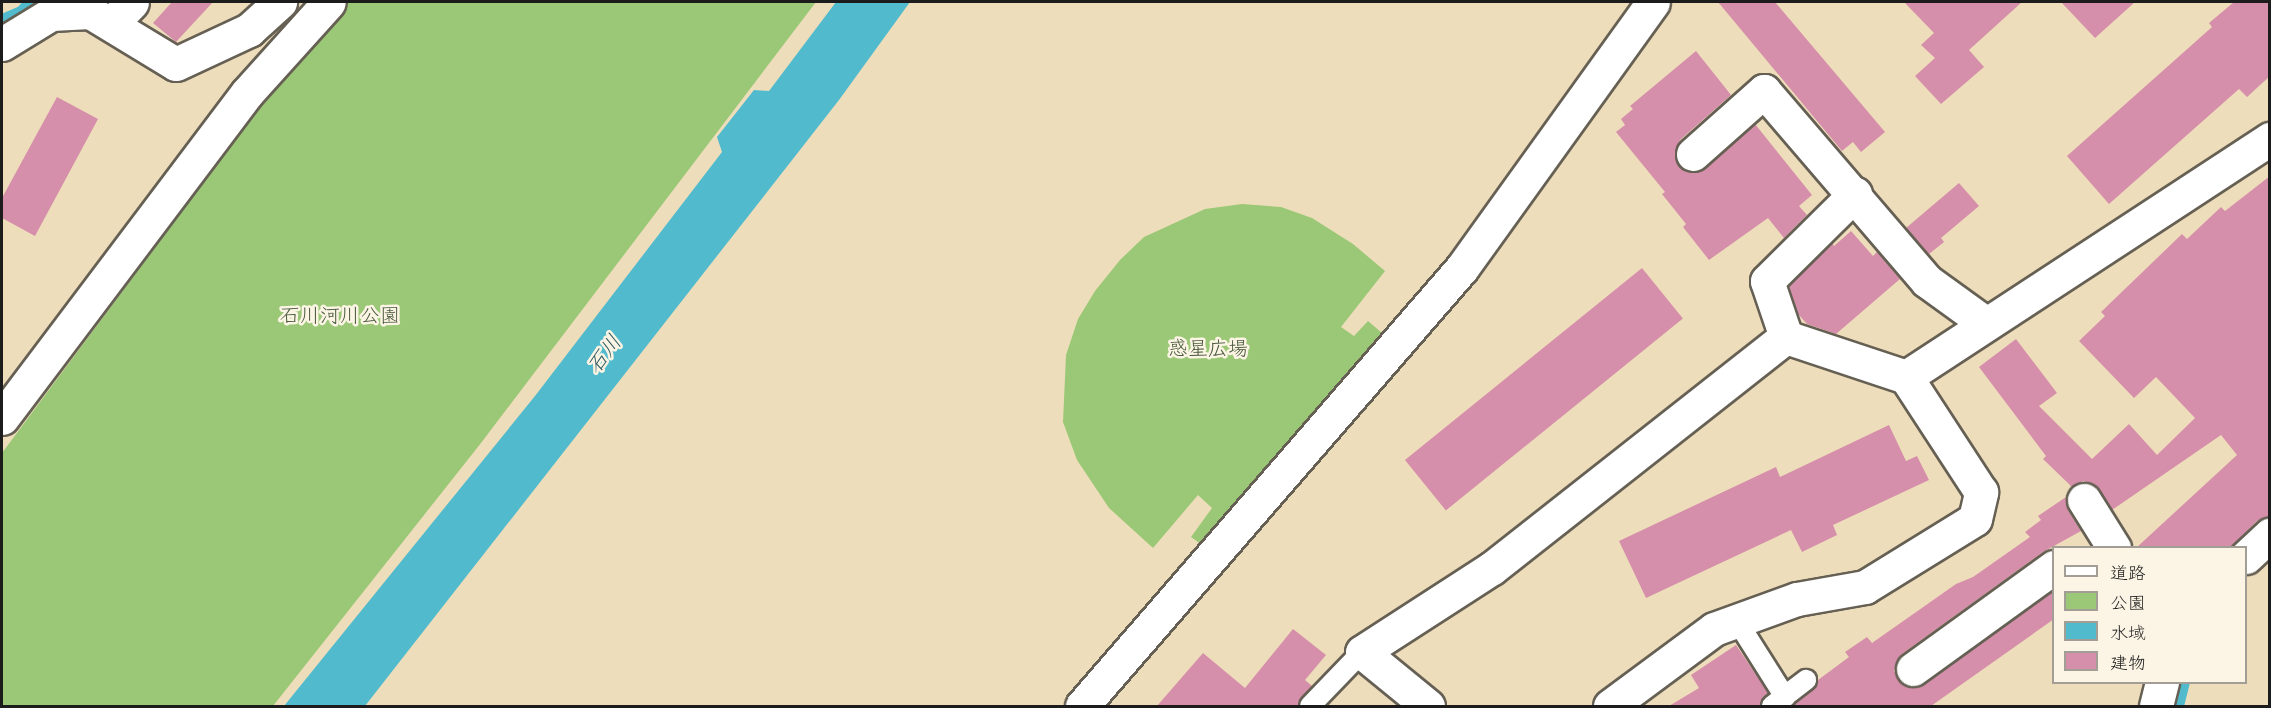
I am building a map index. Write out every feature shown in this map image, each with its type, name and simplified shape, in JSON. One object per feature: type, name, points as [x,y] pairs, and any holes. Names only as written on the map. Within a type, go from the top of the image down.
[{"type":"street","points":[[2,44],[51,14],[122,13],[176,64],[249,30],[280,2]]},
{"type":"street","points":[[1082,706],[1462,268],[1653,2]]},
{"type":"street","points":[[2,418],[247,93],[318,5]]},
{"type":"street","points":[[1693,154],[1764,91],[1855,194],[1927,281],[1985,323]]},
{"type":"street","points":[[1906,377],[1985,323],[2270,139]]},
{"type":"street","points":[[1786,337],[1767,281],[1855,194]]},
{"type":"street","points":[[1610,706],[1714,629],[1797,599],[1865,588],[1975,519],[1981,492],[1906,377],[1786,337]]},
{"type":"street","points":[[1428,706],[1362,652],[1492,568],[1786,337]]},
{"type":"street","points":[[2084,500],[2099,542]]},
{"type":"street","points":[[2247,556],[2270,535]]},
{"type":"street","points":[[1913,669],[2052,568]]},
{"type":"street","points":[[2156,706],[2162,684]]},
{"type":"lane","points":[[1737,621],[1778,702],[1806,680]]},
{"type":"lane","points":[[1310,706],[1362,652]]},
{"type":"green space","name":"石川河川公園","points":[[346,2],[816,2],[481,443],[273,706],[2,706],[2,453],[297,57],[319,39]]},
{"type":"green space","name":"惑星広場","points":[[1242,204],[1281,207],[1312,218],[1353,244],[1385,271],[1341,327],[1354,336],[1368,321],[1382,333],[1205,547],[1191,537],[1212,508],[1198,495],[1153,548],[1109,508],[1077,460],[1063,422],[1066,355],[1078,319],[1095,291],[1120,260],[1144,237],[1205,209]]},
{"type":"water","name":"石川","points":[[836,2],[910,2],[839,100],[365,706],[284,706],[535,396],[722,152],[717,137],[754,90],[769,91]]},
{"type":"building","points":[[172,2],[213,2],[176,42],[153,23]]},
{"type":"building","points":[[1718,2],[1775,2],[1885,132],[1861,152],[1853,142],[1842,151]]},
{"type":"building","points":[[1904,2],[2022,2],[1969,50],[1984,67],[1941,104],[1915,76],[1935,58],[1921,45],[1934,33]]},
{"type":"building","points":[[2061,2],[2135,2],[2095,38]]},
{"type":"building","points":[[2234,2],[2270,2],[2270,76],[2247,97],[2239,89],[2109,204],[2067,156],[2212,27],[2209,23]]},
{"type":"building","points":[[1696,51],[1731,95],[1680,140],[1675,157],[1679,166],[1688,172],[1705,168],[1755,124],[1812,195],[1799,206],[1807,215],[1784,238],[1768,218],[1709,260],[1683,227],[1686,224],[1662,194],[1665,192],[1616,132],[1625,125],[1621,119],[1633,109],[1630,106]]},
{"type":"building","points":[[57,97],[98,119],[35,236],[2,218],[2,198]]},
{"type":"building","points":[[2270,176],[2270,517],[2257,521],[2232,546],[2138,546],[2237,455],[2221,435],[2112,510],[2093,484],[2083,481],[2072,487],[2043,459],[2046,456],[1979,367],[2016,339],[2057,393],[2039,406],[2092,459],[2129,424],[2157,455],[2195,418],[2156,377],[2134,398],[2079,341],[2105,316],[2101,312],[2182,234],[2187,239],[2221,207],[2225,211]]},
{"type":"building","points":[[1959,183],[1979,206],[1941,238],[1944,242],[1929,254],[1906,228]]},
{"type":"building","points":[[1851,231],[1873,256],[1877,252],[1900,279],[1836,334],[1807,324],[1798,314],[1789,286],[1832,243],[1834,246]]},
{"type":"building","points":[[1642,268],[1683,319],[1446,510],[1405,460]]},
{"type":"building","points":[[1889,425],[1906,461],[1917,456],[1929,480],[1833,525],[1837,535],[1802,552],[1791,530],[1646,598],[1619,541],[1776,467],[1780,477]]},
{"type":"building","points":[[2066,497],[2068,510],[2081,531],[2043,552],[1902,654],[1894,671],[1906,686],[1923,684],[2052,592],[2052,620],[1931,706],[1792,706],[1814,689],[1818,680],[1849,657],[1845,652],[1867,637],[1872,643],[1956,584],[1973,577],[2030,537],[2025,532],[2041,520],[2038,516]]},
{"type":"building","points":[[1293,629],[1326,655],[1305,680],[1312,686],[1298,706],[1157,706],[1203,653],[1245,688]]},
{"type":"building","points":[[1736,645],[1769,694],[1760,706],[1669,706],[1699,688],[1691,675]]},
{"type":"waterway","points":[[2,19],[21,11],[29,2]]},
{"type":"waterway","points":[[2179,706],[2184,684]]}]
